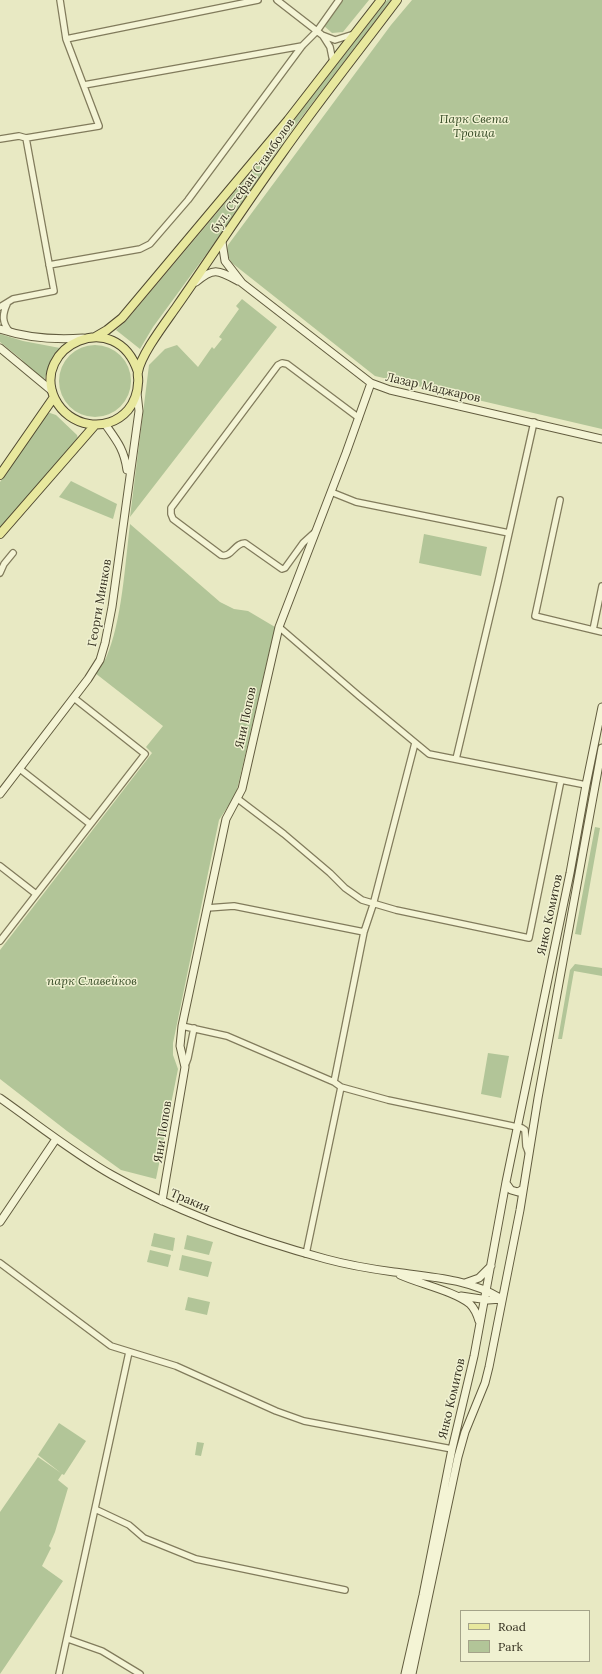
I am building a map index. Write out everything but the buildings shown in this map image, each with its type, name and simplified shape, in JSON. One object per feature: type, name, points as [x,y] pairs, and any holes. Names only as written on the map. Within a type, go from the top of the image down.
[{"type":"main road","name":"бул. Стефан Стамболов","points":[[89,338],[108,330],[122,318],[288,120],[381,0]]},
{"type":"main road","name":"бул. Стефан Стамболов","points":[[138,372],[148,348],[281,155],[397,0]]},
{"type":"main road","name":"Лазар Маджаров","points":[[222,242],[226,261],[242,283]]},
{"type":"main road","name":"Лазар Маджаров","points":[[192,285],[204,275],[212,272],[222,273],[242,283],[371,383],[390,390],[534,422],[602,439]]},
{"type":"main road","points":[[0,329],[26,336],[60,340],[89,338],[111,340],[131,356],[138,372],[137,393],[131,406],[122,416],[105,424],[85,424],[70,417],[59,406],[53,394],[0,348]]},
{"type":"main road","points":[[0,475],[53,394],[52,372],[55,362],[67,347],[76,342],[89,338]]},
{"type":"main road","name":"Яни Попов","points":[[162,1201],[184,1067],[180,1046],[182,1026],[226,819],[238,799],[243,783],[279,627],[371,383]]},
{"type":"main road","name":"Георги Минков","points":[[0,794],[74,698],[100,660],[105,643],[120,553],[128,478],[139,411],[137,393]]},
{"type":"main road","name":"Георги Минков","points":[[105,424],[122,447],[125,456],[128,478]]},
{"type":"main road","points":[[0,534],[95,425]]},
{"type":"main road","name":"Янко Комитов","points":[[405,1674],[480,1323],[506,1182],[570,873],[602,707]]},
{"type":"main road","name":"Янко Комитов","points":[[412,1674],[458,1458],[465,1432],[487,1375],[523,1189],[564,953],[602,748]]},
{"type":"main road","name":"Тракия","points":[[0,1098],[56,1139],[112,1175],[162,1201],[217,1224],[328,1260],[394,1272],[436,1276],[486,1290],[502,1299]]},
{"type":"main road","points":[[0,1222],[56,1139]]},
{"type":"main road","points":[[506,1182],[511,1190],[518,1192],[523,1189]]},
{"type":"main road","points":[[464,1283],[475,1280],[491,1266]]},
{"type":"main road","name":"Тракия","points":[[394,1272],[451,1294]]},
{"type":"main road","points":[[451,1294],[484,1300],[502,1299]]},
{"type":"main road","points":[[451,1294],[469,1304],[477,1313],[480,1323]]},
{"type":"street","points":[[0,139],[19,136],[26,138],[99,126],[66,39],[60,0]]},
{"type":"street","points":[[66,39],[258,0]]},
{"type":"street","points":[[277,0],[322,35],[335,40],[354,34]]},
{"type":"street","points":[[49,265],[140,249],[150,244],[197,188],[302,46],[317,31],[339,0]]},
{"type":"street","points":[[322,35],[332,51],[332,63]]},
{"type":"street","points":[[84,85],[302,46]]},
{"type":"street","points":[[0,307],[14,300],[54,291],[26,138]]},
{"type":"street","points":[[7,304],[3,313],[3,322],[10,332]]},
{"type":"street","points":[[316,532],[303,543],[285,568],[282,569],[245,543],[240,544],[228,555],[220,555],[173,519],[171,508],[278,365],[282,363],[287,364],[359,418]]},
{"type":"street","points":[[456,759],[534,422]]},
{"type":"street","points":[[331,492],[356,502],[509,533]]},
{"type":"street","points":[[560,500],[536,616],[602,632]]},
{"type":"street","points":[[0,573],[4,564],[13,553]]},
{"type":"street","points":[[593,630],[602,586]]},
{"type":"street","points":[[279,627],[428,754],[586,785]]},
{"type":"street","points":[[0,941],[145,754],[74,698]]},
{"type":"street","points":[[334,1082],[364,932],[373,904],[415,743]]},
{"type":"street","points":[[20,769],[90,824]]},
{"type":"street","points":[[238,799],[284,834],[330,873],[345,888],[362,900],[373,904],[529,938],[561,780]]},
{"type":"street","points":[[0,866],[36,894]]},
{"type":"street","points":[[207,908],[234,906],[364,932]]},
{"type":"street","points":[[182,1026],[227,1036],[334,1082],[341,1087],[388,1100],[517,1127]]},
{"type":"street","name":"Яни Попов","points":[[184,1067],[187,1063],[194,1028]]},
{"type":"street","points":[[306,1254],[341,1087]]},
{"type":"street","name":"Янко Комитов","points":[[517,1127],[525,1130],[526,1146],[529,1154]]},
{"type":"street","points":[[0,1263],[111,1346],[176,1366],[276,1411],[304,1420],[452,1449]]},
{"type":"street","points":[[59,1674],[68,1639],[129,1352]]},
{"type":"street","points":[[95,1509],[129,1525],[144,1538],[196,1559],[345,1590]]},
{"type":"street","points":[[68,1639],[102,1651],[140,1674]]},
{"type":"green space","points":[[343,0],[369,0],[343,32],[332,33],[323,25]]},
{"type":"green space","points":[[387,0],[391,0],[285,139],[224,230],[153,327],[140,349],[116,330],[126,321],[280,138]]},
{"type":"green space","name":"Парк Света Троица","points":[[412,0],[602,0],[602,429],[375,376],[232,263],[229,258],[227,252],[228,245],[391,25]]},
{"type":"green space","points":[[242,299],[277,327],[130,517],[149,365],[165,349],[177,345],[198,367],[212,347],[214,349],[222,339],[219,337],[239,309],[236,306]]},
{"type":"green space","points":[[0,334],[23,341],[60,348],[51,360],[43,383],[21,359],[0,342]]},
{"type":"green space","points":[[88,345],[102,345],[109,347],[121,355],[129,367],[131,381],[129,395],[121,407],[109,415],[102,417],[88,417],[81,415],[69,407],[61,395],[59,388],[59,374],[61,367],[69,355],[81,347]]},
{"type":"green space","points":[[50,413],[56,415],[77,435],[78,439],[0,528],[0,482],[45,414]]},
{"type":"green space","points":[[71,481],[117,504],[113,519],[59,497]]},
{"type":"green space","name":"парк Славейков","points":[[130,524],[220,602],[234,609],[248,611],[275,627],[236,794],[219,820],[173,1043],[173,1055],[178,1069],[156,1179],[121,1170],[67,1131],[0,1079],[0,950],[152,753],[146,747],[163,726],[95,673],[106,658],[116,628]]},
{"type":"green space","points":[[424,534],[487,547],[481,576],[419,563]]},
{"type":"green space","points":[[595,827],[600,828],[581,935],[575,934]]},
{"type":"green space","points":[[575,964],[602,968],[602,976],[574,971],[562,1039],[558,1039],[570,970]]},
{"type":"green space","points":[[488,1053],[509,1056],[501,1098],[481,1094]]},
{"type":"green space","points":[[154,1233],[175,1238],[173,1251],[151,1246]]},
{"type":"green space","points":[[187,1235],[213,1242],[209,1255],[184,1249]]},
{"type":"green space","points":[[150,1250],[171,1255],[168,1267],[147,1262]]},
{"type":"green space","points":[[182,1255],[212,1262],[208,1277],[179,1270]]},
{"type":"green space","points":[[188,1297],[210,1302],[207,1315],[185,1310]]},
{"type":"green space","points":[[59,1423],[86,1441],[64,1475],[62,1474],[58,1480],[68,1488],[55,1532],[49,1546],[51,1548],[42,1566],[63,1581],[0,1674],[0,1512],[38,1457],[61,1473],[38,1455]]},
{"type":"green space","points":[[197,1442],[204,1443],[201,1456],[195,1455]]}]
